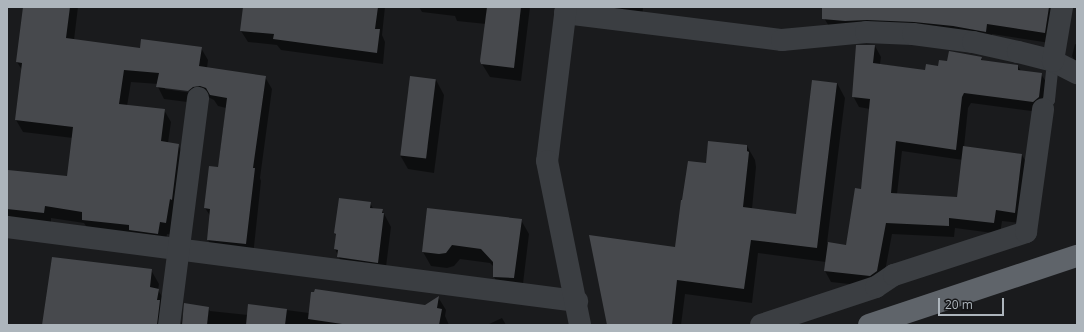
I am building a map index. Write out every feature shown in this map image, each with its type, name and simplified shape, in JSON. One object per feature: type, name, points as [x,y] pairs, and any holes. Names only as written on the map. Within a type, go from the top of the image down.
[{"type":"highway","points":[[869,325],[1077,256]]},
{"type":"street","points":[[1053,61],[1062,7]]},
{"type":"street","points":[[580,325],[577,301],[547,161],[565,10],[782,40],[866,32],[913,34],[973,42],[1053,61],[1077,73]]},
{"type":"street","points":[[169,325],[198,98]]},
{"type":"street","points":[[761,325],[876,287],[894,275],[1026,232],[1044,109]]},
{"type":"street","points":[[7,227],[179,248],[577,301]]},
{"type":"lane","points":[[1044,109],[1049,100],[1053,61]]},
{"type":"building","points":[[23,7],[70,7],[66,38],[140,48],[141,39],[202,47],[199,66],[266,76],[253,168],[255,168],[246,244],[207,240],[210,209],[204,208],[209,166],[218,167],[227,98],[210,95],[206,88],[200,86],[193,87],[188,91],[156,87],[159,73],[124,70],[119,104],[165,109],[161,141],[179,144],[172,200],[170,199],[166,223],[160,222],[158,234],[129,230],[129,225],[82,220],[82,212],[45,206],[44,213],[7,209],[8,170],[67,176],[73,127],[15,120],[22,63],[16,62]]},
{"type":"building","points":[[243,7],[378,7],[375,29],[380,29],[377,53],[273,39],[274,34],[240,31]]},
{"type":"building","points":[[487,7],[521,7],[514,68],[481,64],[480,61]]},
{"type":"building","points":[[822,7],[1049,7],[1045,33],[987,24],[986,32],[953,26],[914,22],[867,20],[845,21],[822,19]]},
{"type":"building","points":[[856,45],[875,45],[873,63],[925,70],[926,64],[938,66],[939,60],[947,61],[949,51],[982,57],[981,60],[1018,65],[1018,70],[1042,73],[1039,97],[1033,102],[964,93],[962,97],[956,150],[896,141],[891,193],[957,197],[963,146],[1022,154],[1015,213],[996,210],[994,223],[949,218],[949,226],[886,223],[877,271],[870,276],[824,271],[828,242],[846,245],[855,188],[861,189],[870,99],[852,97]]},
{"type":"building","points":[[410,76],[436,79],[426,159],[400,155]]},
{"type":"building","points":[[812,80],[837,83],[817,248],[751,240],[744,289],[677,280],[672,325],[607,325],[589,235],[675,247],[688,161],[706,163],[708,141],[747,145],[747,151],[749,152],[743,207],[796,214]]},
{"type":"building","points":[[339,198],[371,202],[370,208],[383,209],[382,213],[384,213],[378,263],[337,257],[338,250],[334,249],[336,234],[334,233]]},
{"type":"building","points":[[427,208],[522,219],[514,278],[493,277],[493,262],[481,249],[452,245],[446,253],[439,254],[422,252]]},
{"type":"building","points":[[52,257],[152,269],[150,287],[159,289],[157,300],[160,300],[157,325],[42,325]]},
{"type":"building","points":[[315,289],[425,305],[439,296],[437,308],[442,309],[439,325],[349,325],[308,319],[311,292],[314,292]]},
{"type":"building","points":[[184,303],[209,307],[207,325],[182,325]]},
{"type":"building","points":[[248,304],[287,309],[285,325],[246,325]]}]
